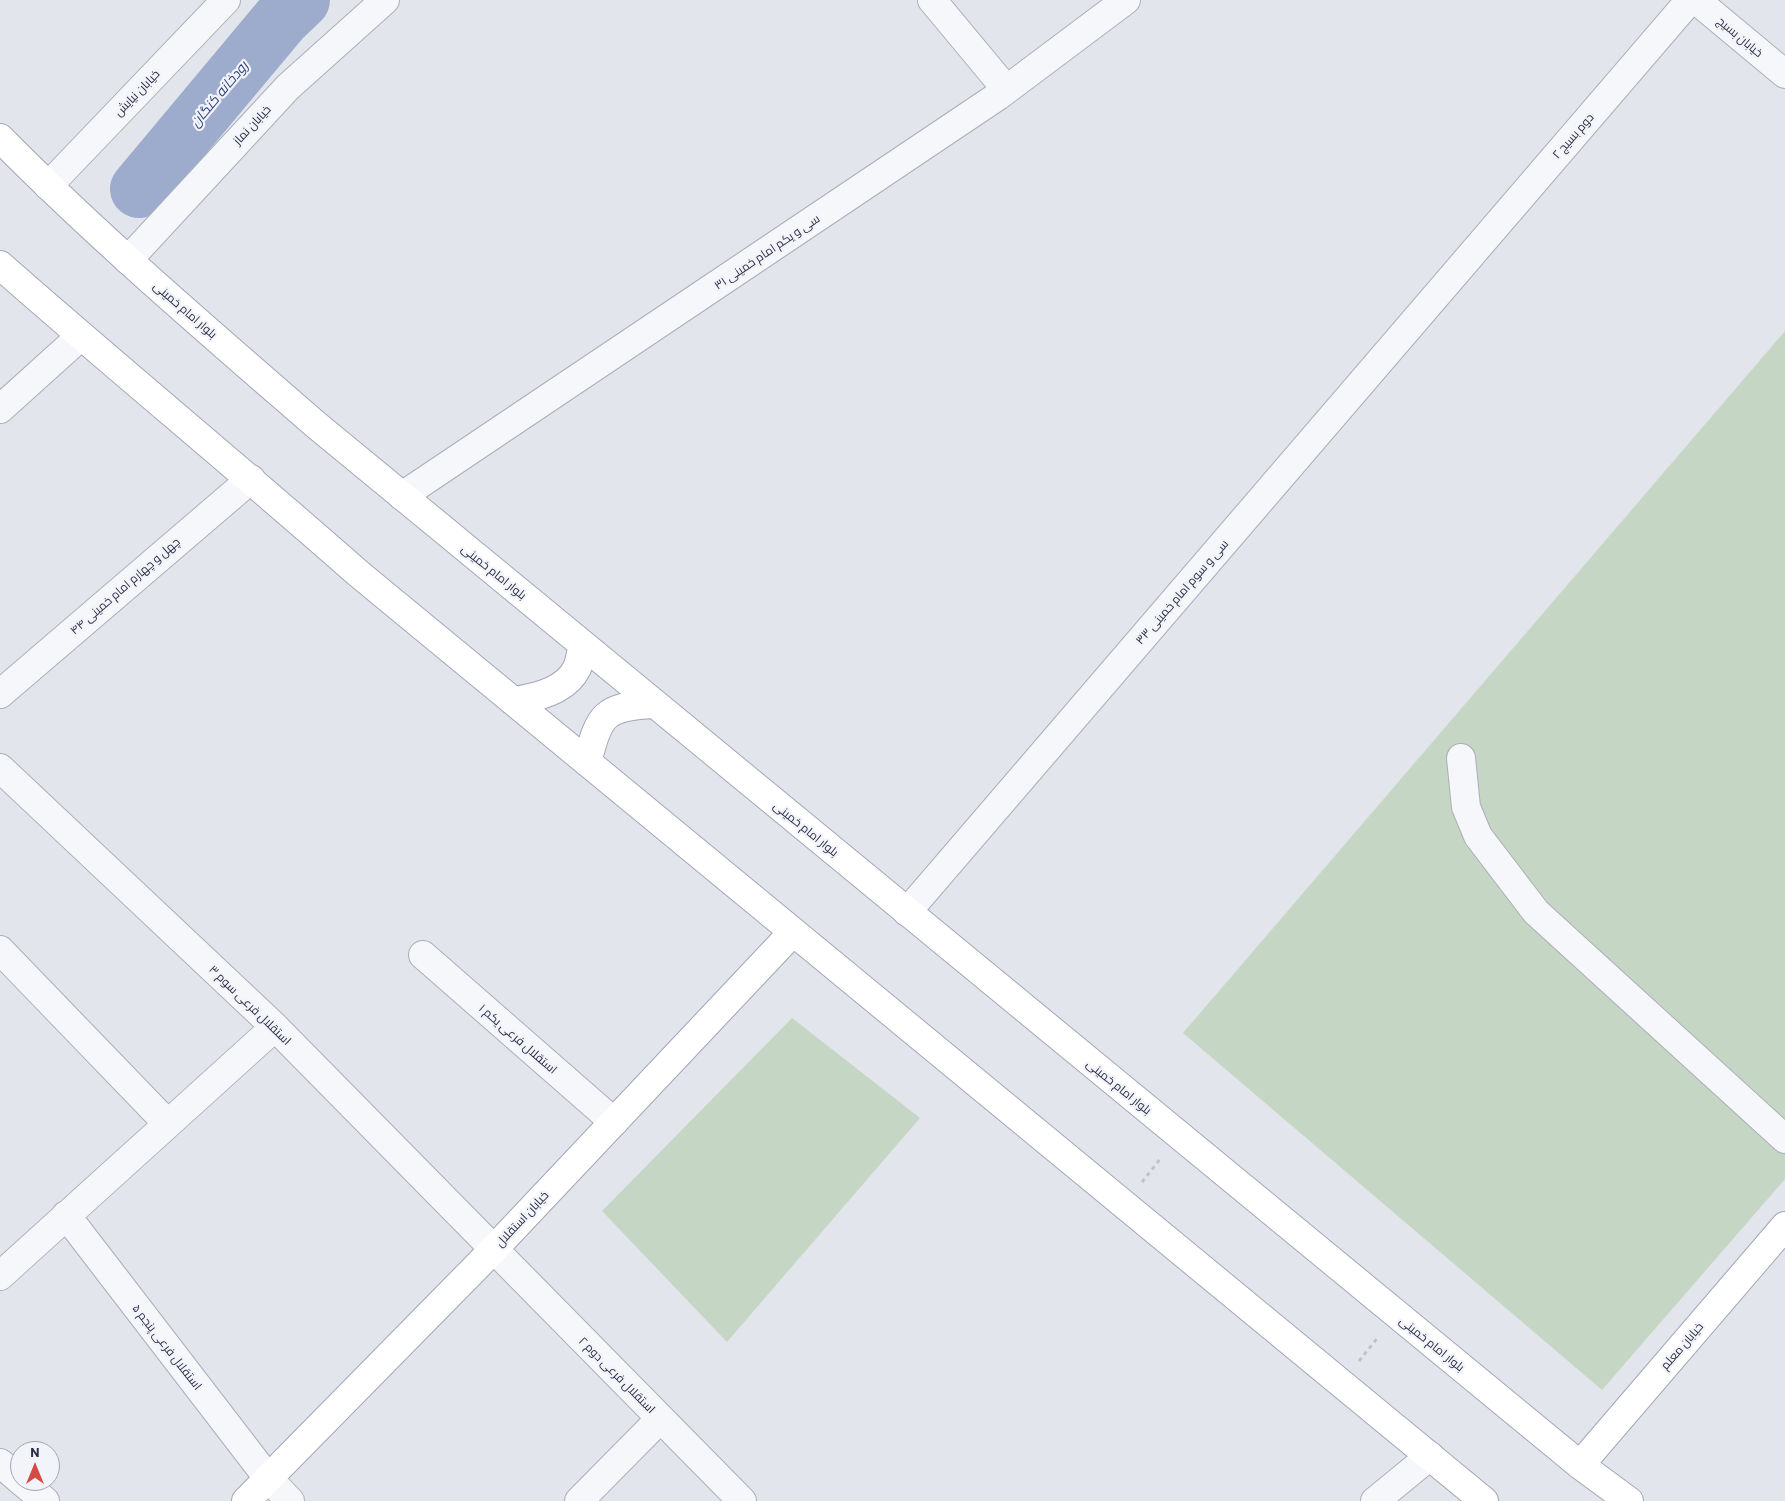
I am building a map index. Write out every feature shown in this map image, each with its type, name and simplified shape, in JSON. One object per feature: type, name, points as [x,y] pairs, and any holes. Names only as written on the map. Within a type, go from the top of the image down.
[{"type":"main road","name":"بلوار امام خمینی","points":[[0,138],[48,186],[128,260],[315,424],[1580,1466],[1629,1501]]},
{"type":"main road","points":[[0,265],[251,479],[359,574],[1484,1501]]},
{"type":"main road","points":[[513,701],[539,698],[560,685],[576,669],[583,645]]},
{"type":"main road","points":[[587,762],[595,732],[605,716],[624,706],[654,704]]},
{"type":"main road","name":"خیابان استقلال","points":[[246,1501],[493,1250],[793,932]]},
{"type":"main road","name":"خیابان معلم","points":[[1580,1466],[1785,1226]]},
{"type":"street","name":"خیابان نیایش","points":[[48,186],[226,0]]},
{"type":"street","name":"خیابان نماز","points":[[128,260],[288,87],[385,0]]},
{"type":"street","points":[[932,0],[1006,89]]},
{"type":"street","name":"سی و یکم امام خمینی ۳۱","points":[[402,496],[1006,89],[1126,0]]},
{"type":"street","name":"دوم بسیج ۲","points":[[1456,272],[1690,0]]},
{"type":"street","name":"خیابان بسیج","points":[[1696,0],[1785,74]]},
{"type":"street","name":"سی و سوم امام خمینی ۳۳","points":[[907,912],[1456,272]]},
{"type":"street","points":[[0,409],[81,336]]},
{"type":"street","name":"چهل و چهارم امام خمینی ۴۴","points":[[0,694],[251,479]]},
{"type":"street","points":[[1460,758],[1466,807],[1478,836],[1536,912],[1785,1139]]},
{"type":"street","name":"استقلال فرعی سوم ۳","points":[[0,768],[275,1027],[493,1250]]},
{"type":"street","points":[[0,950],[167,1123]]},
{"type":"street","name":"استقلال فرعی یکم ۱","points":[[423,955],[614,1122]]},
{"type":"street","points":[[0,1276],[275,1027]]},
{"type":"street","name":"استقلال فرعی پنجم ۵","points":[[66,1216],[268,1478],[290,1501]]},
{"type":"street","name":"استقلال فرعی دوم ۲","points":[[493,1250],[742,1501]]},
{"type":"street","points":[[579,1501],[660,1418]]},
{"type":"street","points":[[1375,1501],[1430,1456]]},
{"type":"street","points":[[0,1463],[10,1471]]},
{"type":"street","points":[[34,1491],[45,1501]]},
{"type":"path","points":[[1125,1205],[1178,1135]]},
{"type":"path","points":[[1341,1383],[1396,1315]]},
{"type":"green space","points":[[1785,331],[1785,1179],[1602,1390],[1183,1033]]},
{"type":"green space","points":[[792,1018],[920,1118],[727,1342],[602,1211]]},
{"type":"waterway","name":"رودخانه کنگان","points":[[139,189],[282,18],[301,0]]}]
